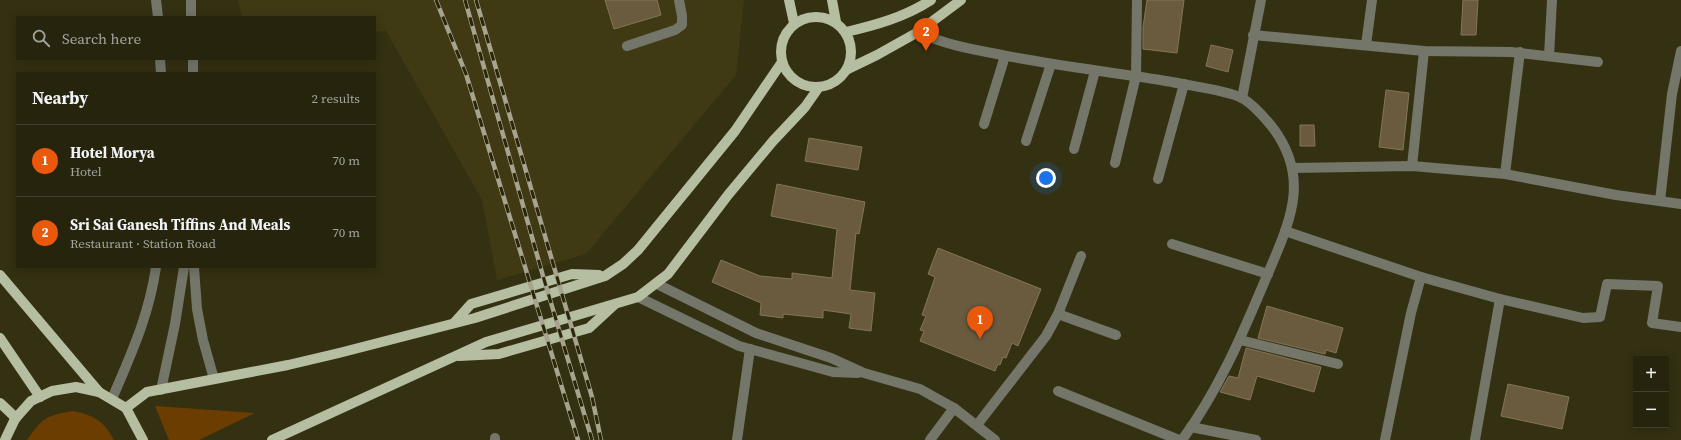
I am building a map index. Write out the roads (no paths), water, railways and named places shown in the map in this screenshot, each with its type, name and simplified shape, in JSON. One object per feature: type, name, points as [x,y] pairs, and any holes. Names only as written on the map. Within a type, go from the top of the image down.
[{"type":"main road","points":[[789,0],[794,23]]},
{"type":"main road","points":[[832,0],[836,22]]},
{"type":"main road","points":[[846,32],[891,20],[909,13],[931,0]]},
{"type":"main road","points":[[848,69],[918,32],[961,0]]},
{"type":"main road","points":[[808,17],[822,17],[836,22],[846,32],[851,43],[852,56],[848,69],[836,82],[819,88],[803,85],[790,76],[782,62],[780,48],[785,34],[794,23],[808,17]]},
{"type":"main road","points":[[126,408],[147,392],[325,357],[454,323],[606,276],[623,264],[643,244],[735,131],[782,62]]},
{"type":"main road","points":[[272,440],[486,342],[638,298],[668,274],[728,195],[805,107],[819,88]]},
{"type":"main road","points":[[454,323],[472,304],[572,274],[606,276]]},
{"type":"main road","points":[[0,275],[99,392],[126,408],[143,440]]},
{"type":"main road","points":[[452,357],[500,354],[589,328],[616,304]]},
{"type":"main road","points":[[0,338],[40,397]]},
{"type":"main road","points":[[5,440],[16,418],[31,401],[52,390],[76,387],[99,392]]},
{"type":"main road","points":[[0,403],[16,418]]},
{"type":"street","points":[[156,0],[158,16]]},
{"type":"street","points":[[190,0],[191,16]]},
{"type":"street","points":[[627,46],[675,30],[682,25],[679,0]]},
{"type":"street","points":[[1115,163],[1136,76],[1137,0]]},
{"type":"street","points":[[1242,98],[1261,0]]},
{"type":"street","points":[[1366,45],[1372,0]]},
{"type":"street","points":[[1549,56],[1552,0]]},
{"type":"street","points":[[918,32],[948,44],[1005,56],[1095,71],[1136,76],[1219,91],[1242,98],[1260,113],[1280,138],[1289,153],[1293,168],[1292,202],[1285,231],[1240,340],[1208,401],[1182,440]]},
{"type":"street","points":[[1253,35],[1424,51],[1520,52],[1598,62]]},
{"type":"street","points":[[1412,166],[1424,51]]},
{"type":"street","points":[[1660,201],[1672,94],[1681,51]]},
{"type":"street","points":[[1505,174],[1520,52]]},
{"type":"street","points":[[984,124],[1005,56]]},
{"type":"street","points":[[160,60],[161,72]]},
{"type":"street","points":[[193,60],[193,72]]},
{"type":"street","points":[[1026,141],[1051,64]]},
{"type":"street","points":[[1074,149],[1095,71]]},
{"type":"street","points":[[1158,179],[1184,84]]},
{"type":"street","points":[[1293,168],[1412,166],[1505,174],[1616,195],[1681,204]]},
{"type":"street","points":[[1285,231],[1421,277],[1500,299],[1583,318],[1600,317],[1607,284],[1658,286],[1652,323],[1681,327]]},
{"type":"street","points":[[1172,244],[1268,274]]},
{"type":"street","points":[[977,425],[1046,336],[1058,314],[1081,256]]},
{"type":"street","points":[[112,400],[146,317],[153,291],[156,268]]},
{"type":"street","points":[[161,390],[175,324],[184,268]]},
{"type":"street","points":[[194,268],[197,309],[203,340],[214,379]]},
{"type":"street","points":[[1385,440],[1411,313],[1421,277]]},
{"type":"street","points":[[657,284],[756,333],[831,358],[864,373],[920,389],[954,408],[995,440]]},
{"type":"street","points":[[638,298],[740,346],[833,372],[864,373]]},
{"type":"street","points":[[1475,440],[1500,299]]},
{"type":"street","points":[[1058,314],[1116,334]]},
{"type":"street","points":[[1240,340],[1338,364]]},
{"type":"street","points":[[737,440],[750,349]]},
{"type":"street","points":[[1058,391],[1178,440]]},
{"type":"street","points":[[930,440],[954,408]]},
{"type":"street","points":[[1191,427],[1256,440]]},
{"type":"railway","points":[[436,0],[466,74],[578,440]]},
{"type":"railway","points":[[465,0],[543,276],[592,440]]},
{"type":"railway","points":[[476,0],[592,397],[601,440]]},
{"type":"place","name":"Sri Sai Ganesh Tiffins And Meals","points":[[926,51]]},
{"type":"place","name":"Hotel Morya","points":[[980,339]]}]
